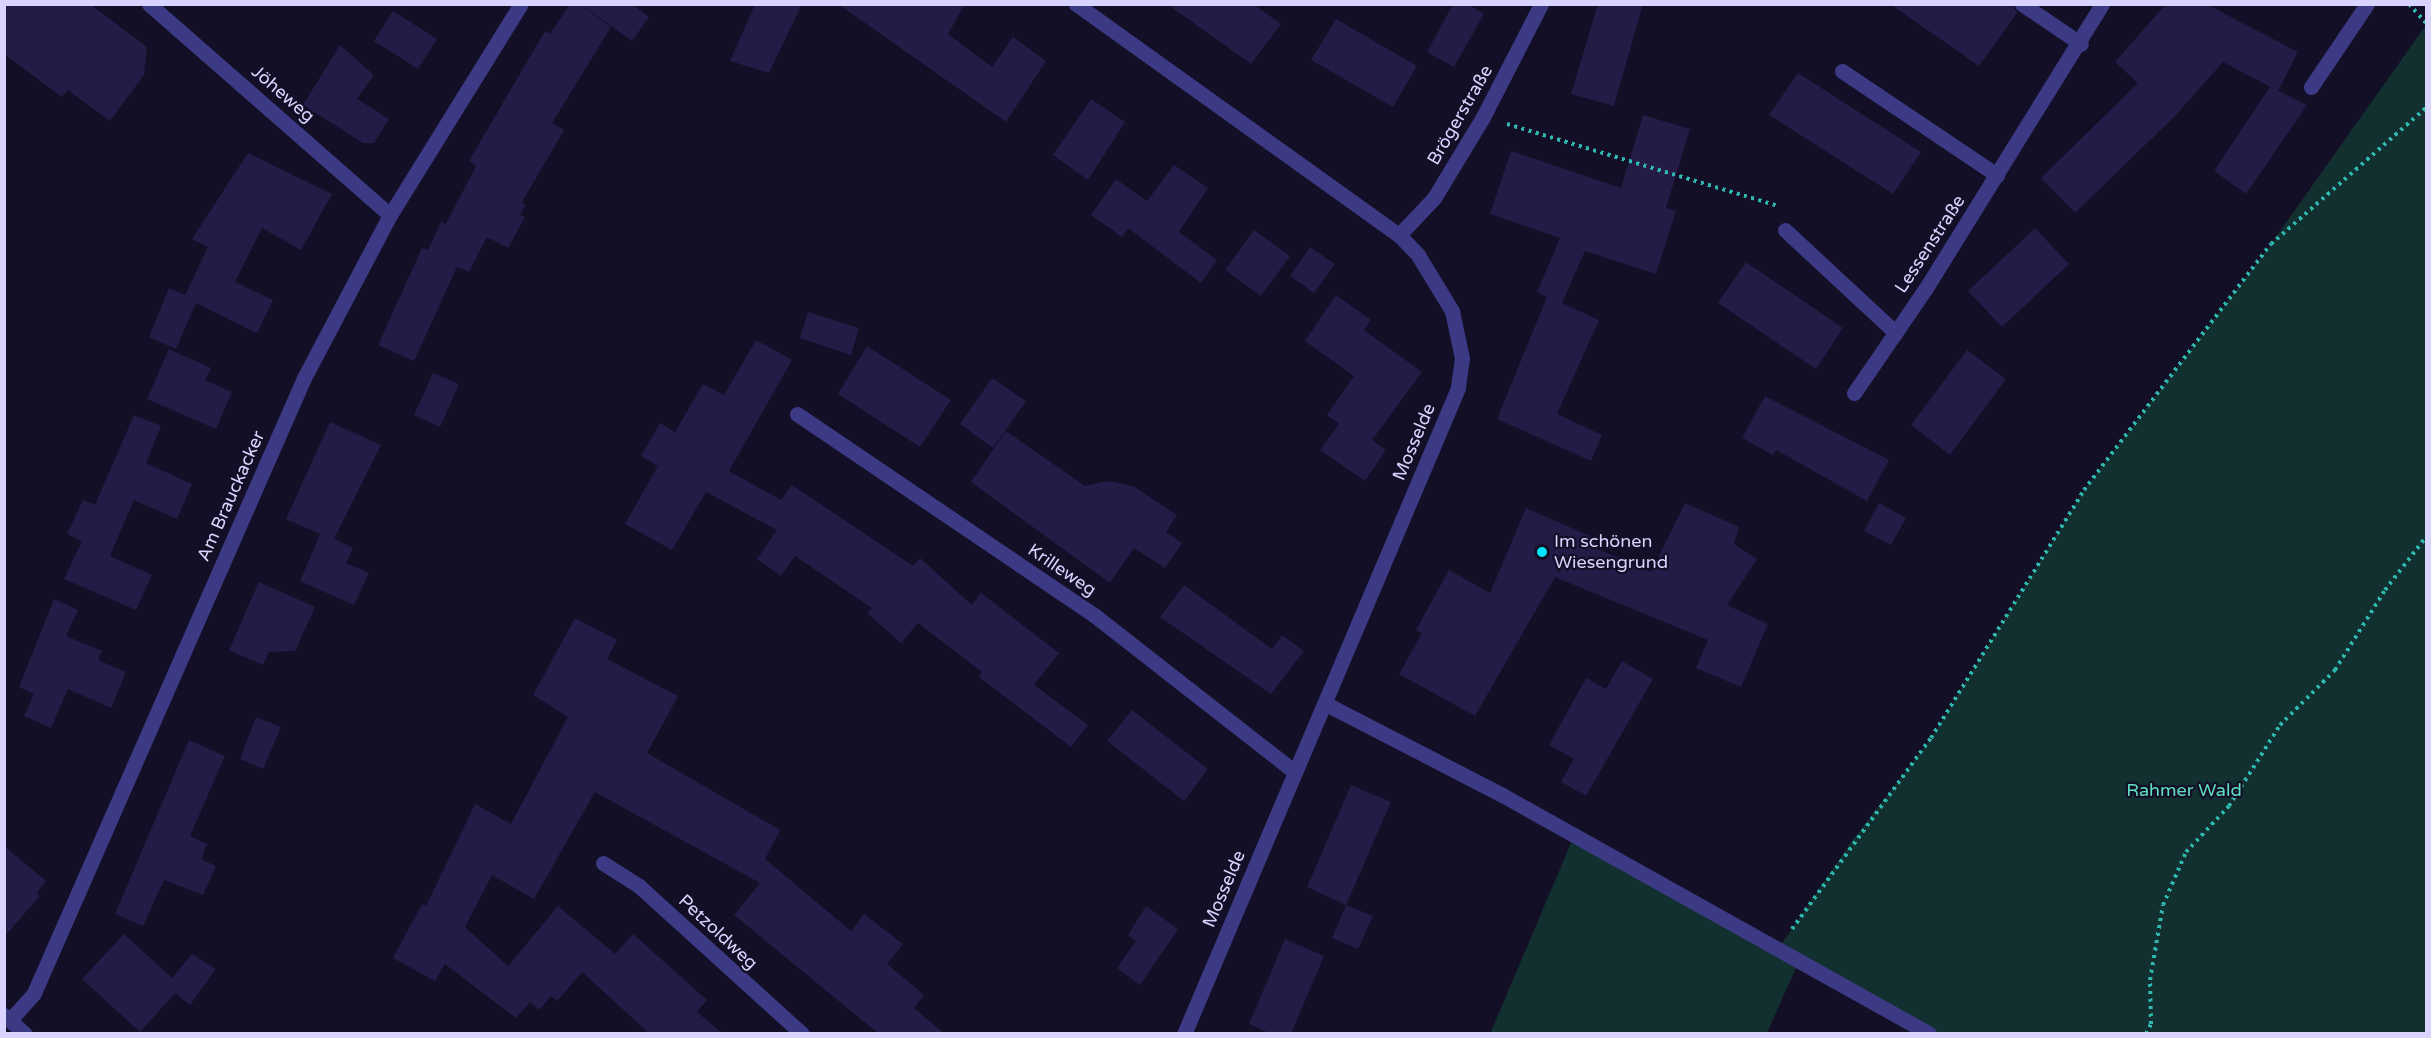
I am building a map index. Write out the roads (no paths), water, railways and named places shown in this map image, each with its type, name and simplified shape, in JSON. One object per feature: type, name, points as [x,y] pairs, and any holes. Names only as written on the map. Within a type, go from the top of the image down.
[{"type":"street","name":"Jöheweg","points":[[149,4],[390,215]]},
{"type":"street","name":"Am Brauckacker","points":[[7,1017],[34,993],[304,378],[390,215],[521,4]]},
{"type":"street","name":"Mosselde","points":[[1076,4],[1399,235],[1418,255],[1452,311],[1462,358],[1458,388],[1326,704],[1184,1034]]},
{"type":"street","name":"Brögerstraße","points":[[1399,235],[1434,198],[1483,117],[1541,4]]},
{"type":"street","points":[[2022,4],[2081,44]]},
{"type":"street","name":"Lessenstraße","points":[[1854,393],[1896,333],[2081,44],[2102,4]]},
{"type":"street","points":[[2311,87],[2367,4]]},
{"type":"street","points":[[1842,71],[1997,175]]},
{"type":"street","points":[[1785,230],[1896,333]]},
{"type":"street","name":"Krilleweg","points":[[797,414],[1094,615],[1295,772]]},
{"type":"street","points":[[1326,704],[1503,795],[1929,1034]]},
{"type":"street","name":"Petzoldweg","points":[[603,863],[639,886],[802,1034]]},
{"type":"street","points":[[7,1017],[25,1034]]},
{"type":"place","name":"Im schönen Wiesengrund","points":[[1542,552]]},
{"type":"park label","name":"Rahmer Wald","points":[[2184,790]]}]
